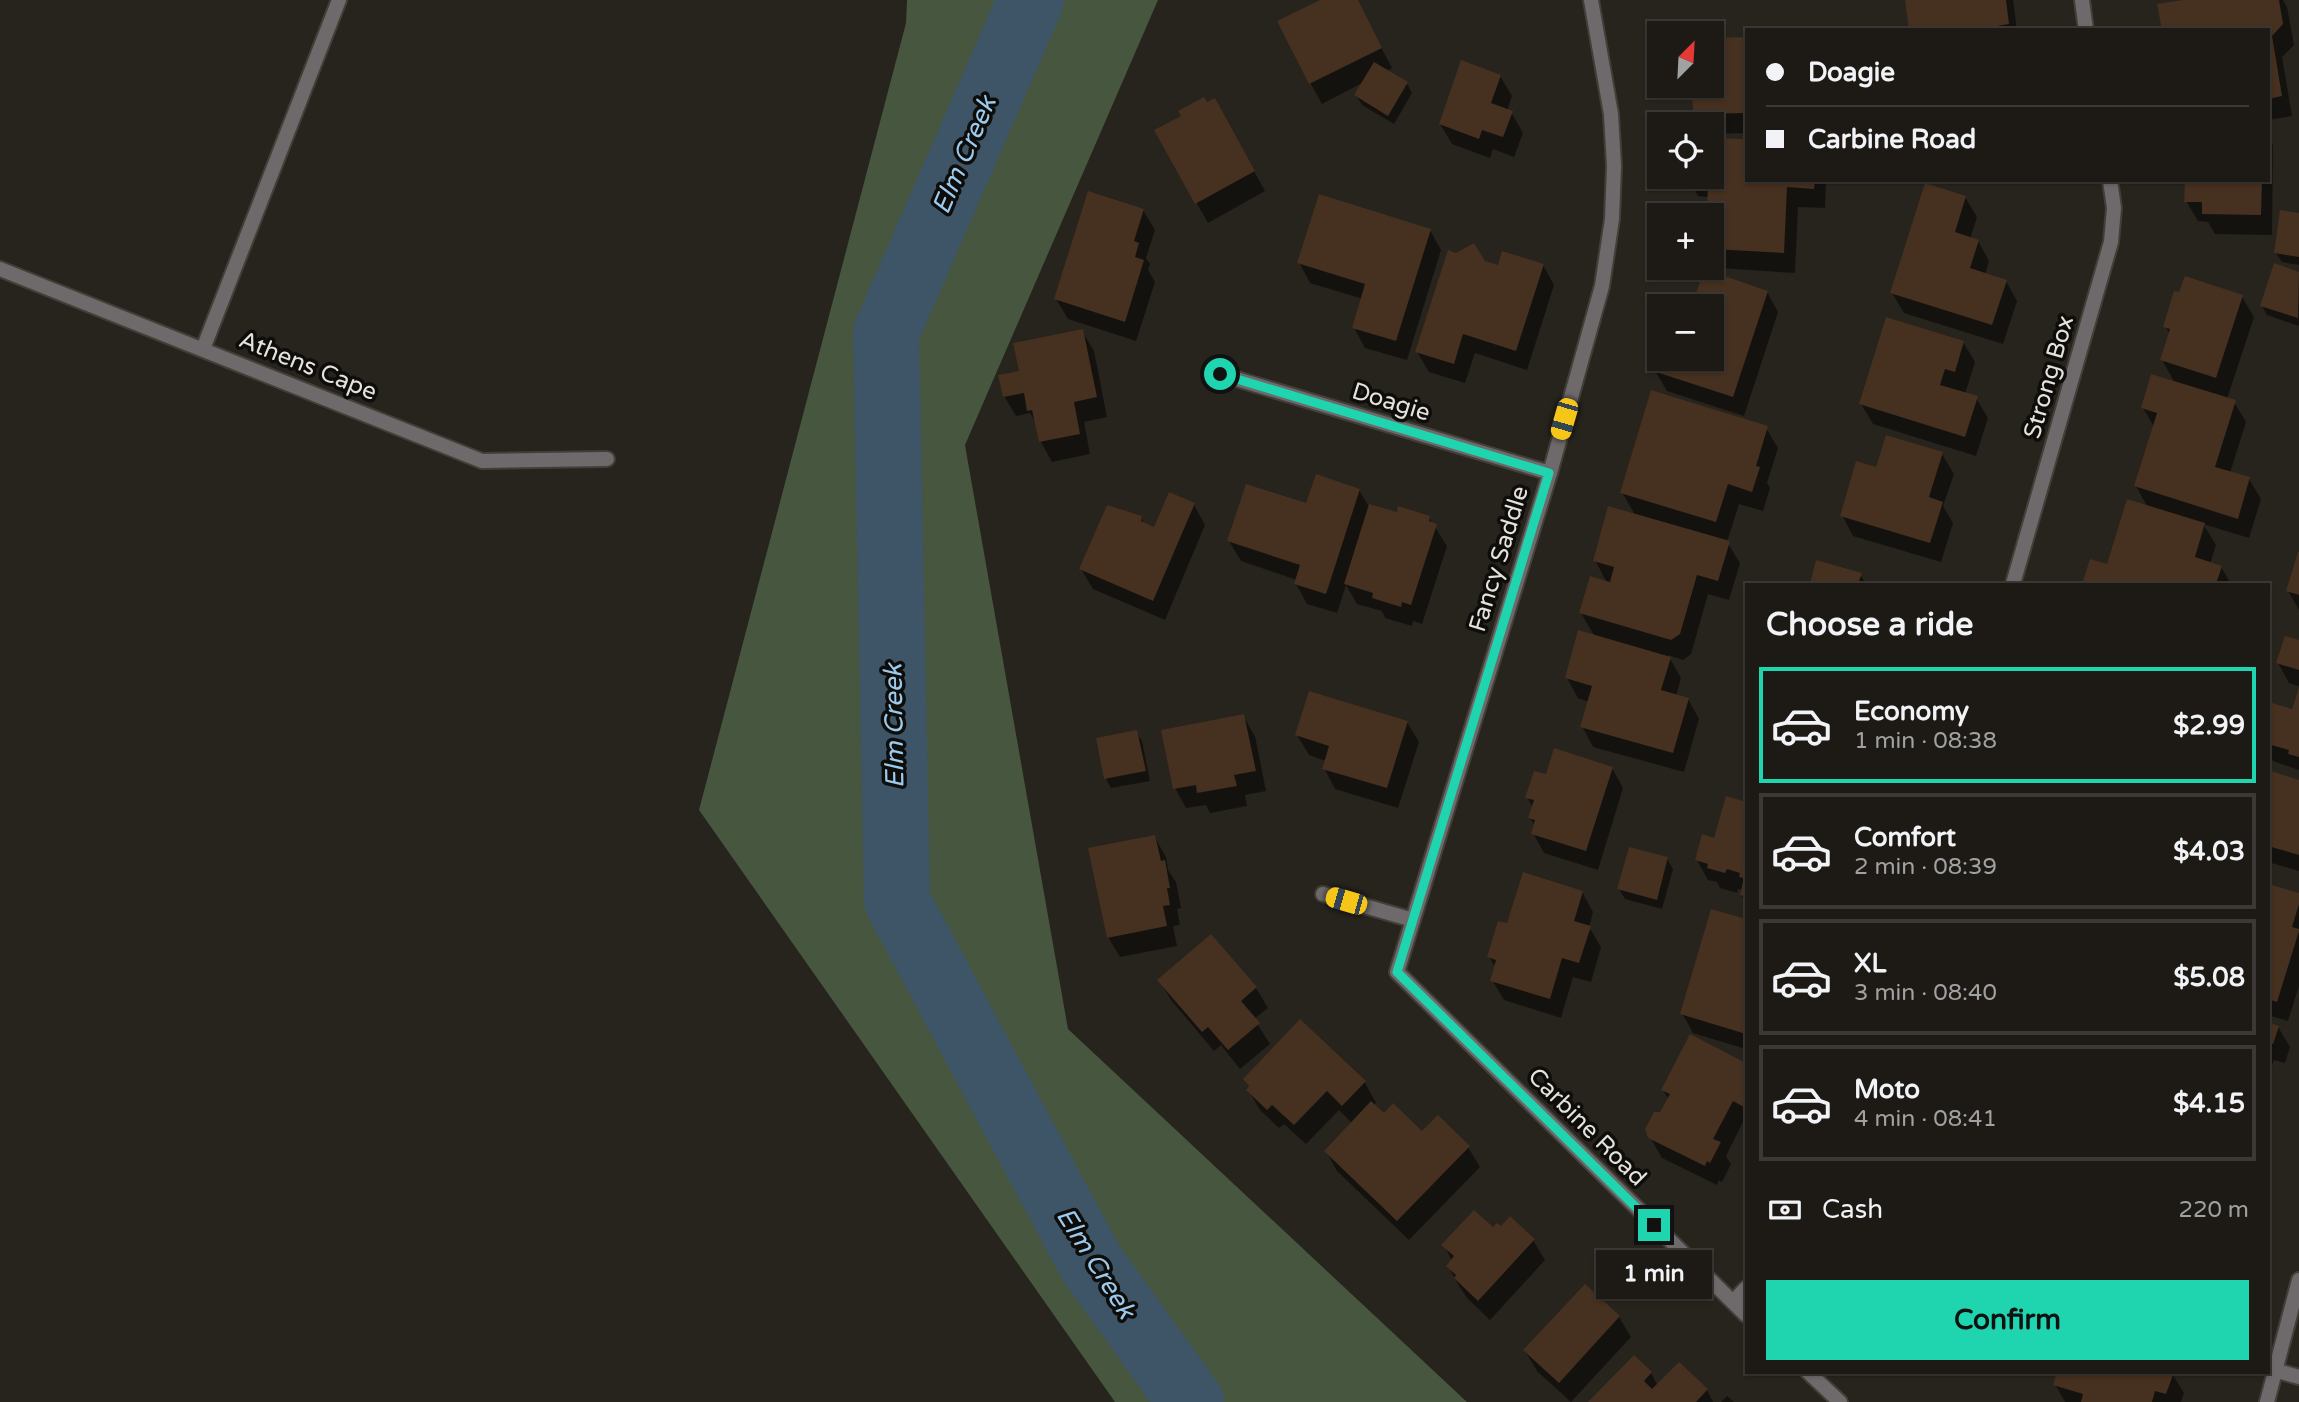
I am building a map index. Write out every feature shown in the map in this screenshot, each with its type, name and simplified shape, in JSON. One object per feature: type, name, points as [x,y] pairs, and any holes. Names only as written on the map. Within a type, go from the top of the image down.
[{"type":"street","points":[[203,349],[339,0]]},
{"type":"street","name":"Fancy Saddle","points":[[1397,972],[1549,473],[1602,286],[1612,219],[1614,166],[1611,114],[1591,0]]},
{"type":"street","points":[[2082,0],[2087,28]]},
{"type":"street","name":"Strong Box","points":[[2013,583],[2111,242],[2114,208],[2110,182]]},
{"type":"street","name":"Athens Cape","points":[[0,269],[482,461],[607,459]]},
{"type":"street","name":"Doagie","points":[[1220,374],[1549,473]]},
{"type":"street","points":[[1323,894],[1413,920]]},
{"type":"street","name":"Carbine Road","points":[[1397,972],[1745,1314]]},
{"type":"street","points":[[2267,1402],[2299,1280]]},
{"type":"street","points":[[1733,1303],[1745,1289]]},
{"type":"street","points":[[2274,1370],[2299,1377]]},
{"type":"street","points":[[1810,1374],[1840,1402]]},
{"type":"green space","points":[[907,0],[1158,0],[965,445],[1068,1029],[1467,1402],[1115,1402],[699,810],[906,23]]},
{"type":"building","points":[[1320,0],[1358,0],[1382,48],[1309,84],[1277,21]]},
{"type":"building","points":[[1905,0],[2006,0],[2009,24],[1986,28],[1909,28]]},
{"type":"building","points":[[2183,0],[2279,0],[2283,24],[2272,36],[2282,96],[2270,99],[2270,28],[2162,28],[2157,4]]},
{"type":"building","points":[[1745,37],[1745,113],[1693,112],[1692,98],[1724,98],[1724,38]]},
{"type":"building","points":[[1461,60],[1501,75],[1491,103],[1513,111],[1503,137],[1482,130],[1479,139],[1439,124]]},
{"type":"building","points":[[1374,62],[1408,82],[1388,116],[1354,95]]},
{"type":"building","points":[[1204,97],[1207,102],[1215,98],[1255,171],[1195,204],[1154,130],[1181,116],[1178,111]]},
{"type":"building","points":[[1724,138],[1745,139],[1745,182],[1815,182],[1814,189],[1787,187],[1784,253],[1724,250],[1724,203],[1707,203],[1708,189],[1724,189]]},
{"type":"building","points":[[2185,182],[2262,182],[2261,215],[2202,214],[2202,202],[2184,202]]},
{"type":"building","points":[[1925,183],[1966,196],[1955,232],[1979,240],[1970,268],[2007,280],[1992,325],[1890,293]]},
{"type":"building","points":[[1088,191],[1144,209],[1134,241],[1139,243],[1135,257],[1144,260],[1125,322],[1054,299]]},
{"type":"building","points":[[1319,194],[1431,229],[1396,341],[1352,328],[1365,284],[1297,263]]},
{"type":"building","points":[[2280,210],[2299,213],[2299,257],[2274,253]]},
{"type":"building","points":[[1474,243],[1485,261],[1498,265],[1502,251],[1544,264],[1516,351],[1463,334],[1454,364],[1415,352],[1448,250],[1456,253]]},
{"type":"building","points":[[2274,263],[2299,272],[2298,318],[2260,306]]},
{"type":"building","points":[[1724,276],[1768,291],[1733,397],[1653,371],[1724,371],[1724,294],[1696,294],[1700,280],[1724,280]]},
{"type":"building","points":[[2185,276],[2243,295],[2216,378],[2160,360],[2170,329],[2163,327],[2174,291],[2179,292]]},
{"type":"building","points":[[1886,317],[1964,341],[1955,372],[1945,369],[1940,385],[1978,396],[1965,437],[1859,404]]},
{"type":"building","points":[[1083,329],[1097,397],[1074,402],[1080,434],[1039,442],[1032,410],[1027,411],[1024,393],[1003,397],[998,375],[1019,371],[1013,343]]},
{"type":"building","points":[[2151,374],[2236,400],[2215,467],[2250,477],[2238,519],[2134,486],[2157,413],[2141,408]]},
{"type":"building","points":[[1651,390],[1768,426],[1756,466],[1760,467],[1752,492],[1728,484],[1716,522],[1620,493]]},
{"type":"building","points":[[1886,435],[1943,452],[1929,497],[1943,502],[1930,543],[1840,516],[1856,461],[1876,467]]},
{"type":"building","points":[[1316,474],[1360,489],[1326,594],[1294,584],[1300,565],[1227,541],[1246,484],[1306,503]]},
{"type":"building","points":[[1169,492],[1195,503],[1153,601],[1079,569],[1107,505],[1142,516],[1141,521],[1154,527]]},
{"type":"building","points":[[2127,499],[2205,523],[2195,557],[2222,566],[2216,583],[2082,583],[2090,559],[2107,564]]},
{"type":"building","points":[[1369,504],[1397,512],[1398,506],[1430,516],[1429,521],[1437,524],[1411,605],[1402,602],[1401,607],[1372,598],[1373,593],[1344,584]]},
{"type":"building","points":[[1608,506],[1730,541],[1718,581],[1697,575],[1680,634],[1671,640],[1579,613],[1590,576],[1610,582],[1614,567],[1593,561]]},
{"type":"building","points":[[2299,552],[2299,595],[2286,591]]},
{"type":"building","points":[[1816,560],[1862,573],[1858,583],[1810,583]]},
{"type":"building","points":[[1578,630],[1671,657],[1661,690],[1689,698],[1673,753],[1580,727],[1592,686],[1565,678]]},
{"type":"building","points":[[2285,636],[2299,640],[2299,670],[2276,663]]},
{"type":"building","points":[[2299,688],[2299,757],[2288,754],[2289,750],[2270,745],[2272,703],[2292,709]]},
{"type":"building","points":[[1309,691],[1408,721],[1387,788],[1322,769],[1329,746],[1295,735]]},
{"type":"building","points":[[1244,714],[1256,771],[1234,775],[1237,786],[1197,793],[1196,785],[1173,789],[1161,730]]},
{"type":"building","points":[[1137,730],[1146,771],[1104,779],[1096,738]]},
{"type":"building","points":[[1554,748],[1613,767],[1586,851],[1531,834],[1535,820],[1528,818],[1534,800],[1525,798],[1534,771],[1546,774]]},
{"type":"building","points":[[2270,771],[2299,780],[2299,855],[2270,847]]},
{"type":"building","points":[[1726,796],[1745,802],[1745,897],[1740,895],[1744,878],[1739,877],[1740,873],[1727,869],[1725,873],[1707,868],[1708,864],[1695,860],[1702,834],[1714,838]]},
{"type":"building","points":[[1155,835],[1161,861],[1165,860],[1170,888],[1167,888],[1170,905],[1163,906],[1167,926],[1107,938],[1088,848]]},
{"type":"building","points":[[1629,847],[1668,857],[1657,900],[1617,889]]},
{"type":"building","points":[[1523,872],[1583,891],[1574,921],[1591,926],[1579,963],[1562,958],[1550,999],[1490,981],[1496,960],[1487,957],[1498,921],[1507,923]]},
{"type":"building","points":[[2270,885],[2299,893],[2299,904],[2292,927],[2299,931],[2277,1002],[2270,1000]]},
{"type":"building","points":[[1711,909],[1745,919],[1745,1034],[1680,1014]]},
{"type":"building","points":[[1211,934],[1257,987],[1241,1001],[1260,1023],[1228,1050],[1208,1027],[1202,1032],[1157,980]]},
{"type":"building","points":[[1300,1019],[1366,1081],[1342,1106],[1327,1091],[1294,1125],[1272,1105],[1267,1110],[1246,1090],[1249,1086],[1243,1079]]},
{"type":"building","points":[[2270,1023],[2279,1026],[2273,1044],[2270,1043]]},
{"type":"building","points":[[1690,1034],[1745,1062],[1745,1107],[1733,1101],[1713,1139],[1721,1142],[1710,1163],[1707,1161],[1705,1166],[1648,1138],[1645,1129],[1654,1112],[1660,1112],[1670,1094],[1661,1090]]},
{"type":"building","points":[[1371,1101],[1384,1113],[1393,1103],[1422,1131],[1438,1115],[1470,1146],[1397,1221],[1324,1151]]},
{"type":"building","points":[[1474,1210],[1493,1227],[1497,1223],[1501,1226],[1510,1216],[1535,1239],[1478,1301],[1454,1278],[1456,1275],[1446,1266],[1454,1256],[1441,1245]]},
{"type":"building","points":[[1585,1284],[1620,1316],[1559,1383],[1523,1350]]},
{"type":"building","points":[[1634,1355],[1652,1372],[1644,1381],[1652,1389],[1679,1362],[1708,1389],[1696,1402],[1588,1402]]},
{"type":"building","points":[[2056,1374],[2173,1374],[2166,1394],[2155,1391],[2152,1402],[2081,1402],[2083,1394],[2053,1385]]},
{"type":"waterway","name":"Elm Creek","points":[[1031,0],[886,333],[897,901],[1091,1263],[1191,1402]]},
{"type":"route","points":[[1220,374],[1549,473],[1397,972],[1654,1225]]}]
